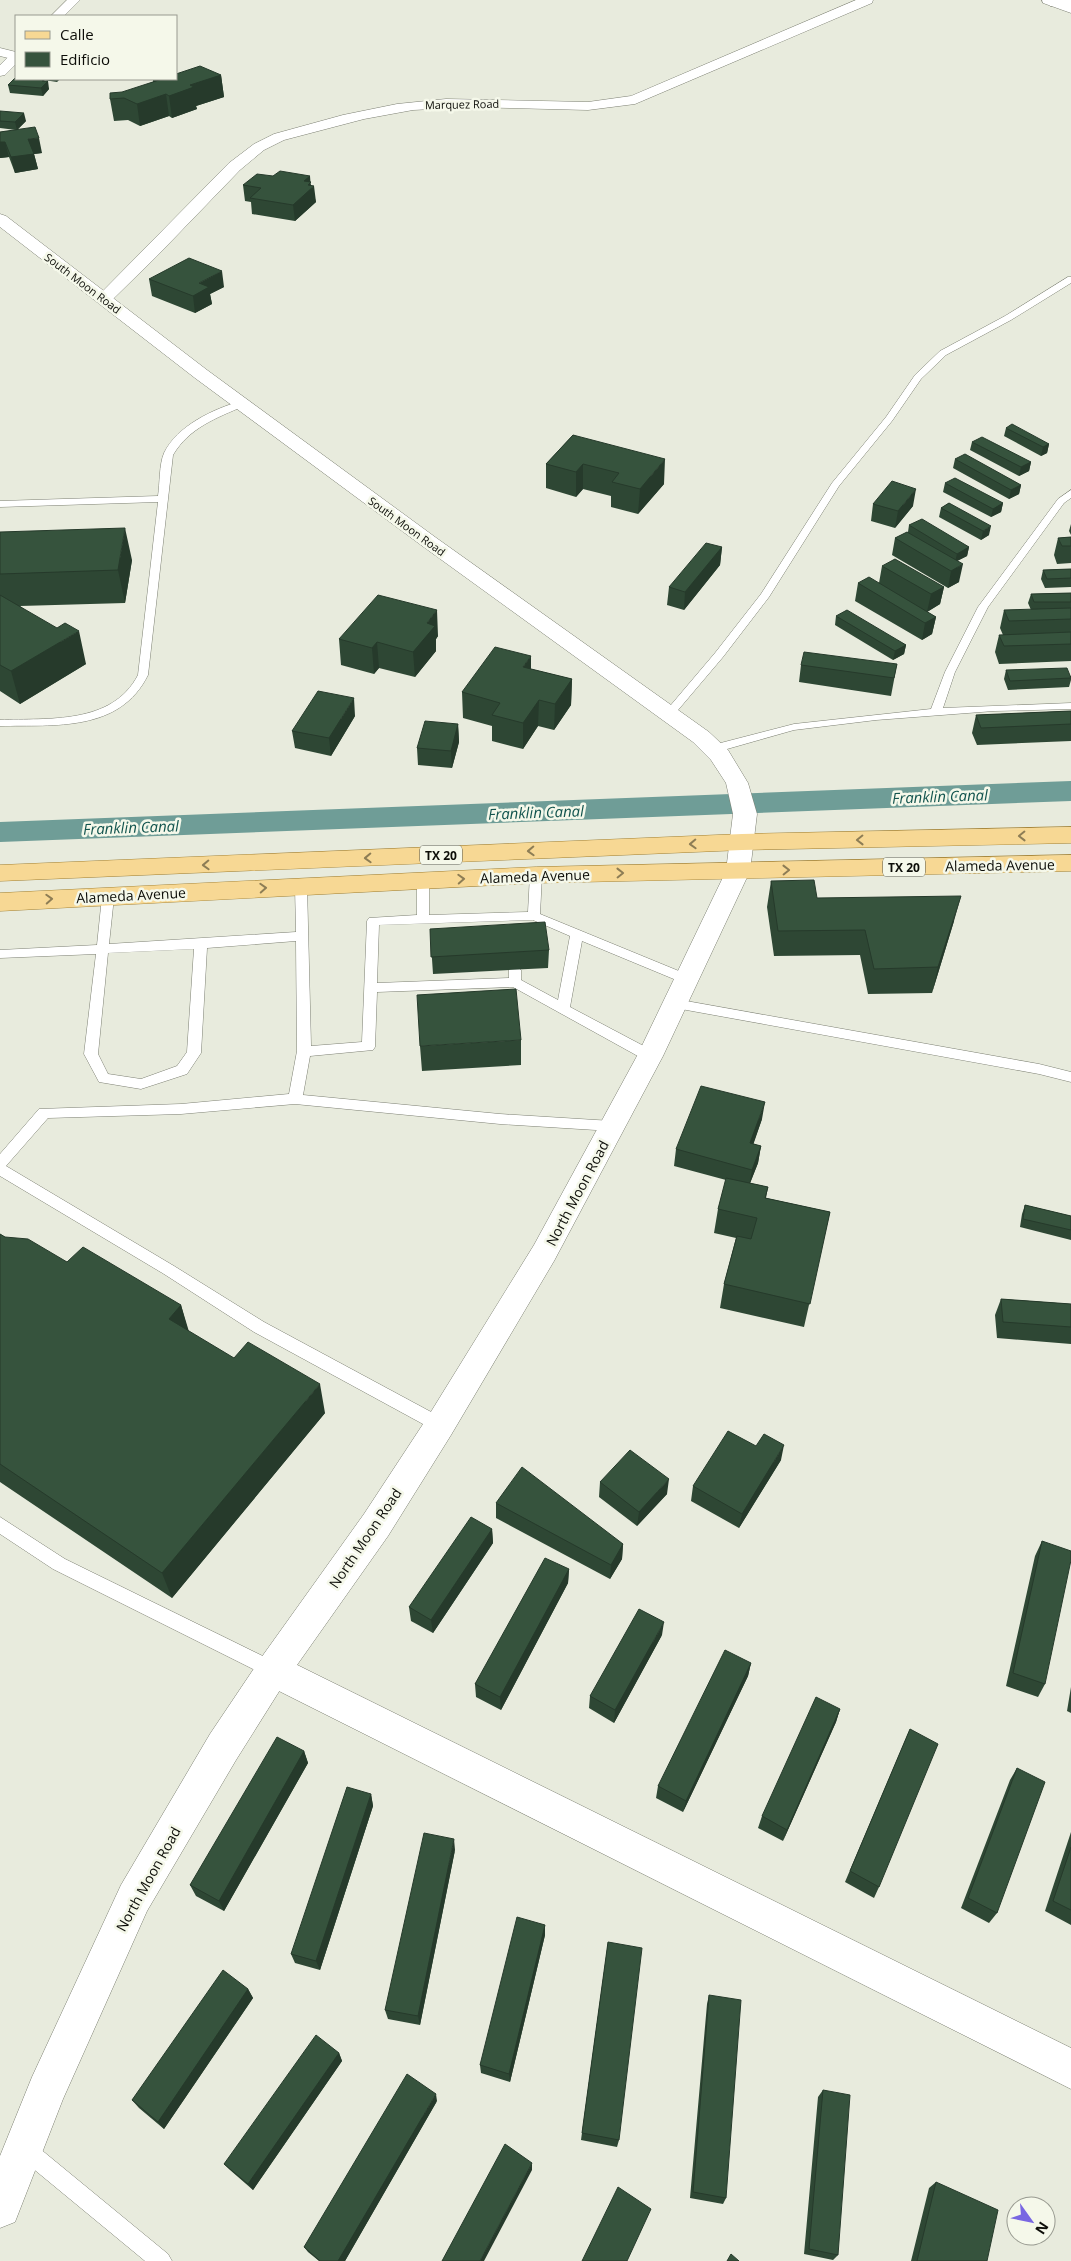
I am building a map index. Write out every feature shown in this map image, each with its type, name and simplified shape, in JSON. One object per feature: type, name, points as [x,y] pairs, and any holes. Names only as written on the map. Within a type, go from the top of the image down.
[{"type":"main road","name":"Alameda Avenue","points":[[0,874],[741,846],[1071,836]]},
{"type":"main road","name":"Alameda Avenue","points":[[0,902],[536,875],[741,846],[1071,863]]},
{"type":"street","points":[[58,15],[74,0]]},
{"type":"street","name":"Marquez Road","points":[[104,298],[133,272],[219,182],[253,152],[273,139],[376,112],[425,104],[466,102],[597,107],[635,100],[867,0]]},
{"type":"street","points":[[1051,2],[1071,2]]},
{"type":"street","points":[[1051,2],[1071,9]]},
{"type":"street","points":[[0,52],[15,56]]},
{"type":"street","points":[[0,72],[15,57]]},
{"type":"street","name":"South Moon Road","points":[[0,219],[241,404],[701,737],[729,769],[737,783],[745,814],[741,846]]},
{"type":"street","name":"North Moon Road","points":[[0,2207],[46,2091],[134,1898],[223,1747],[273,1670],[376,1525],[440,1425],[544,1253],[650,1056],[680,991],[741,846]]},
{"type":"street","points":[[273,1670],[1071,2069]]},
{"type":"lane","points":[[669,714],[719,655],[765,595],[835,486],[889,419],[918,377],[943,353],[1008,318],[1071,279]]},
{"type":"lane","points":[[0,724],[90,718],[116,708],[131,695],[144,675],[168,455],[174,442],[207,419],[241,404]]},
{"type":"lane","points":[[936,712],[950,672],[983,607],[1061,501],[1071,493]]},
{"type":"lane","points":[[0,504],[163,499]]},
{"type":"lane","points":[[713,749],[794,727],[876,717],[936,712],[1071,706]]},
{"type":"lane","points":[[534,916],[536,875]]},
{"type":"lane","points":[[423,881],[423,920]]},
{"type":"lane","points":[[295,1099],[304,1051],[301,886]]},
{"type":"lane","points":[[108,897],[91,1054],[104,1078],[141,1084],[182,1070],[194,1053],[201,944]]},
{"type":"lane","points":[[304,1051],[368,1047],[374,921],[423,920],[468,922],[513,916],[534,916],[577,934],[680,991],[1071,1077]]},
{"type":"lane","points":[[513,916],[514,933]]},
{"type":"lane","points":[[563,1009],[577,934]]},
{"type":"lane","points":[[0,954],[201,944],[303,936]]},
{"type":"lane","points":[[370,988],[472,978],[515,976],[563,1009],[650,1056]]},
{"type":"lane","points":[[0,1164],[44,1113],[181,1109],[295,1099],[500,1119],[612,1126]]},
{"type":"lane","points":[[0,1170],[169,1270],[259,1327],[440,1425]]},
{"type":"lane","points":[[0,1525],[59,1564],[273,1670]]},
{"type":"lane","points":[[23,2148],[161,2261]]},
{"type":"building","points":[[200,66],[221,75],[190,85],[194,87],[169,96],[166,94],[137,104],[124,98],[110,99],[110,93],[122,92],[159,80],[178,80],[178,73]]},
{"type":"building","points":[[15,78],[15,80],[48,81],[41,88],[8,85]]},
{"type":"building","points":[[0,111],[24,113],[15,122],[0,121]]},
{"type":"building","points":[[35,127],[39,138],[28,139],[34,154],[11,157],[5,142],[0,142],[0,132]]},
{"type":"building","points":[[280,171],[310,176],[304,181],[311,182],[308,185],[314,186],[293,205],[250,198],[261,188],[243,185],[257,174],[273,176]]},
{"type":"building","points":[[189,258],[222,271],[199,283],[209,287],[193,296],[149,279]]},
{"type":"building","points":[[1012,424],[1049,444],[1043,447],[1006,428]]},
{"type":"building","points":[[573,435],[665,459],[640,489],[612,482],[619,473],[583,464],[576,472],[546,464]]},
{"type":"building","points":[[982,437],[1031,462],[1021,467],[972,442]]},
{"type":"building","points":[[965,454],[1021,485],[1011,490],[955,459]]},
{"type":"building","points":[[955,478],[1003,503],[993,509],[945,483]]},
{"type":"building","points":[[892,481],[916,489],[898,511],[873,504]]},
{"type":"building","points":[[949,503],[991,526],[983,531],[941,508]]},
{"type":"building","points":[[922,519],[969,547],[957,554],[909,525]]},
{"type":"building","points":[[125,528],[118,570],[0,574],[0,532]]},
{"type":"building","points":[[907,532],[963,564],[951,571],[895,538]]},
{"type":"building","points":[[1071,537],[1071,546],[1062,546],[1058,538]]},
{"type":"building","points":[[706,543],[722,547],[685,592],[669,587]]},
{"type":"building","points":[[895,559],[944,587],[931,594],[882,566]]},
{"type":"building","points":[[1071,569],[1071,578],[1047,579],[1043,570]]},
{"type":"building","points":[[869,577],[936,617],[925,623],[858,583]]},
{"type":"building","points":[[1071,593],[1071,602],[1034,602],[1031,594]]},
{"type":"building","points":[[0,595],[57,628],[65,623],[79,631],[11,671],[0,665]]},
{"type":"building","points":[[378,595],[437,610],[427,623],[435,626],[413,652],[377,642],[372,648],[339,639]]},
{"type":"building","points":[[1071,608],[1071,619],[1009,621],[1004,610]]},
{"type":"building","points":[[847,610],[906,645],[895,651],[836,616]]},
{"type":"building","points":[[1071,632],[1071,644],[1004,646],[999,635]]},
{"type":"building","points":[[495,647],[531,656],[523,667],[572,679],[555,704],[539,700],[523,723],[492,715],[500,703],[462,692]]},
{"type":"building","points":[[804,652],[897,664],[894,678],[801,665]]},
{"type":"building","points":[[1067,668],[1071,678],[1010,681],[1006,670]]},
{"type":"building","points":[[318,691],[354,698],[329,738],[292,731]]},
{"type":"building","points":[[1071,711],[1071,724],[981,728],[976,715]]},
{"type":"building","points":[[425,721],[458,724],[451,751],[417,748]]},
{"type":"building","points":[[814,880],[817,898],[961,896],[938,967],[874,969],[865,930],[778,931],[771,881]]},
{"type":"building","points":[[545,922],[549,950],[431,957],[430,929]]},
{"type":"building","points":[[516,989],[521,1040],[420,1046],[417,995]]},
{"type":"building","points":[[701,1086],[765,1102],[750,1143],[761,1146],[752,1170],[676,1149]]},
{"type":"building","points":[[726,1178],[768,1187],[765,1198],[830,1212],[810,1304],[724,1284],[737,1236],[751,1239],[757,1218],[718,1209]]},
{"type":"building","points":[[1025,1205],[1071,1216],[1071,1230],[1023,1219]]},
{"type":"building","points":[[0,1234],[5,1237],[28,1239],[67,1262],[83,1247],[181,1305],[169,1319],[234,1358],[248,1342],[320,1384],[162,1573],[0,1464]]},
{"type":"building","points":[[1001,1299],[1071,1304],[1071,1327],[1003,1322]]},
{"type":"building","points":[[728,1431],[756,1446],[764,1434],[784,1445],[742,1514],[693,1486]]},
{"type":"building","points":[[630,1450],[669,1479],[639,1512],[600,1482]]},
{"type":"building","points":[[522,1467],[623,1544],[611,1565],[496,1503]]},
{"type":"building","points":[[471,1517],[492,1529],[431,1620],[409,1607]]},
{"type":"building","points":[[1042,1541],[1071,1551],[1071,1560],[1045,1684],[1013,1673]]},
{"type":"building","points":[[545,1558],[569,1569],[500,1697],[475,1684]]},
{"type":"building","points":[[639,1609],[664,1622],[615,1710],[590,1696]]},
{"type":"building","points":[[725,1650],[751,1663],[686,1801],[658,1786]]},
{"type":"building","points":[[816,1697],[840,1709],[787,1830],[762,1816]]},
{"type":"building","points":[[910,1729],[938,1744],[879,1887],[850,1871]]},
{"type":"building","points":[[277,1737],[304,1751],[219,1901],[190,1885]]},
{"type":"building","points":[[1017,1768],[1045,1782],[997,1913],[968,1898]]},
{"type":"building","points":[[347,1787],[371,1794],[316,1961],[291,1954]]},
{"type":"building","points":[[424,1833],[454,1839],[418,2016],[385,2010]]},
{"type":"building","points":[[1071,1847],[1071,1910],[1053,1901]]},
{"type":"building","points":[[517,1917],[545,1925],[509,2074],[480,2065]]},
{"type":"building","points":[[608,1942],[642,1948],[619,2140],[582,2133]]},
{"type":"building","points":[[223,1970],[248,1989],[158,2122],[132,2100]]},
{"type":"building","points":[[709,1995],[741,2000],[726,2198],[693,2192]]},
{"type":"building","points":[[316,2035],[339,2053],[248,2184],[224,2164]]},
{"type":"building","points":[[407,2074],[436,2094],[338,2261],[320,2261],[304,2247]]},
{"type":"building","points":[[823,2090],[850,2095],[838,2255],[809,2249]]},
{"type":"building","points":[[505,2144],[532,2163],[480,2261],[442,2261]]},
{"type":"building","points":[[936,2182],[998,2210],[987,2261],[917,2261]]},
{"type":"building","points":[[618,2187],[651,2209],[627,2261],[582,2261]]},
{"type":"building","points":[[731,2254],[739,2261],[727,2261]]},
{"type":"waterway","name":"Franklin Canal","points":[[0,832],[1071,791]]}]
